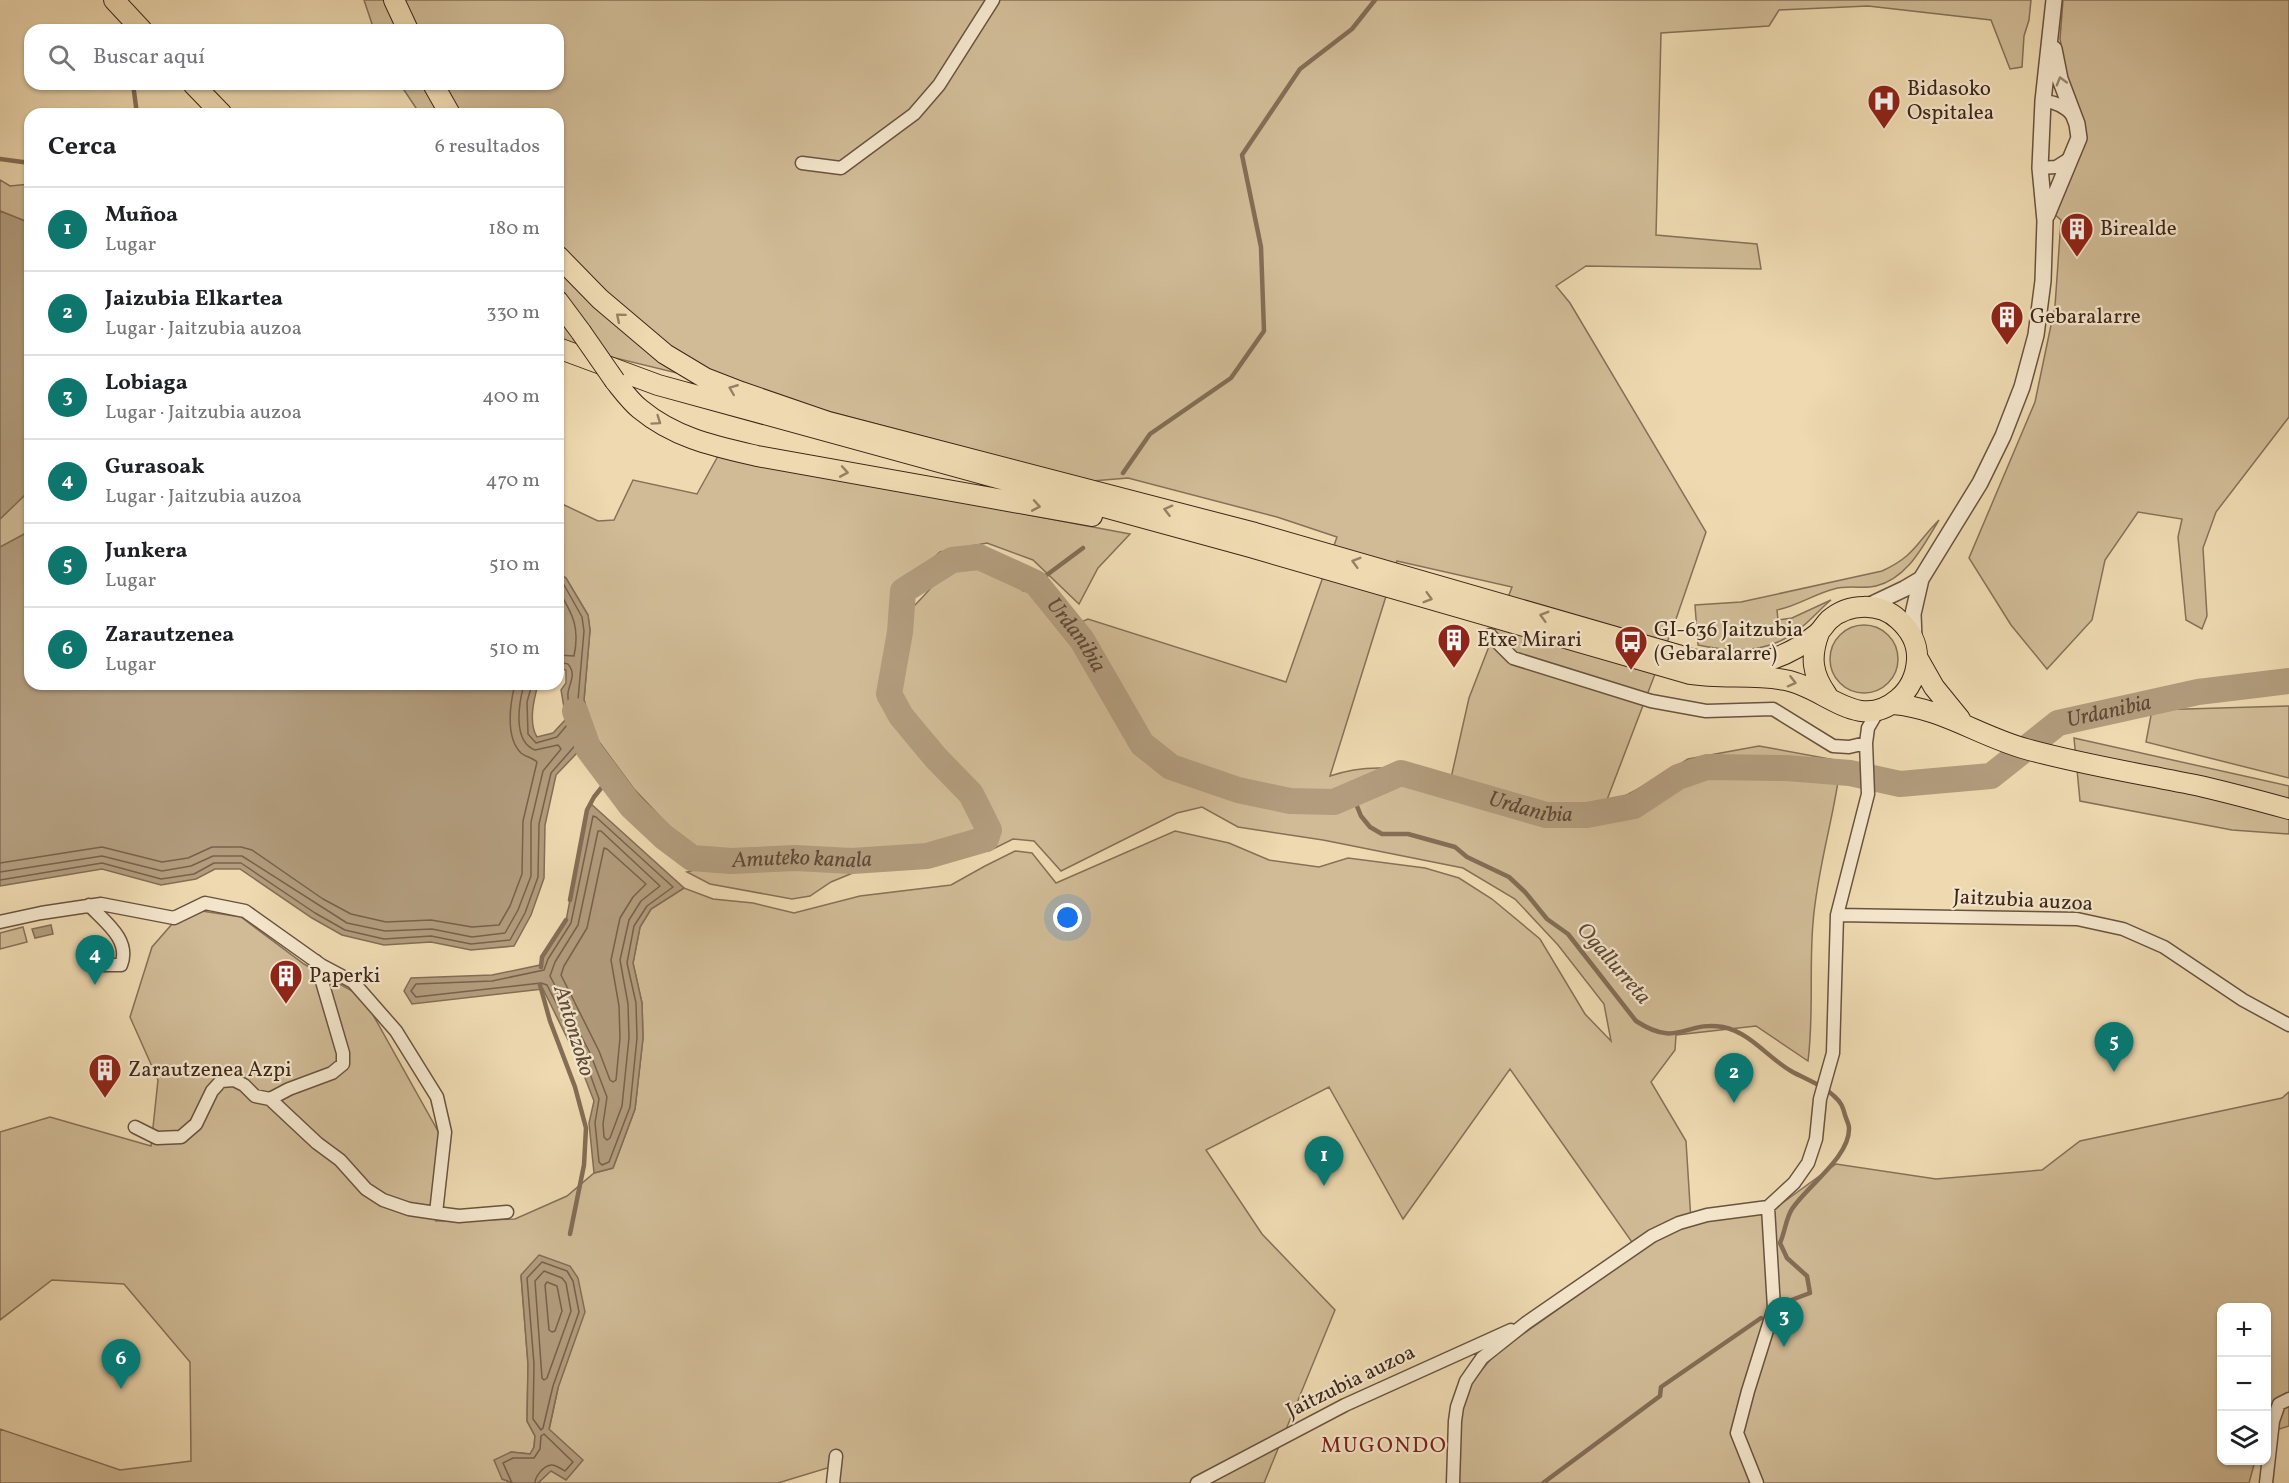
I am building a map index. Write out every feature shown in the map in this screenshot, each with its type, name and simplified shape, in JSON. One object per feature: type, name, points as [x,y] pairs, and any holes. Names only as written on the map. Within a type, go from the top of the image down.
[{"type":"main road","points":[[114,0],[136,24]]},
{"type":"main road","points":[[392,0],[400,24]]},
{"type":"main road","points":[[392,0],[405,24]]},
{"type":"main road","points":[[199,90],[216,108]]},
{"type":"main road","points":[[425,90],[432,108]]},
{"type":"main road","points":[[436,90],[447,108]]},
{"type":"main road","points":[[564,262],[600,299],[665,354],[705,378],[828,422],[1255,533],[1692,659],[1740,665],[1768,660],[1803,644],[1819,633]]},
{"type":"main road","points":[[564,309],[615,381],[638,408],[662,425],[688,438],[757,456],[1250,547]]},
{"type":"main road","points":[[564,350],[658,386],[1250,547],[1690,674],[1786,680],[1808,686],[1827,695],[1838,704],[1864,712],[1889,706],[1925,709],[2003,743],[2089,765],[2202,787],[2289,809]]},
{"type":"main road","points":[[759,413],[828,422]]},
{"type":"main road","points":[[1827,695],[1817,681],[1813,665],[1813,648],[1819,633],[1828,621],[1840,612],[1866,606],[1882,609],[1895,616],[1906,626],[1944,701],[1969,727]]},
{"type":"main road","points":[[1889,706],[1904,695],[1911,683],[1916,670],[1916,648]]},
{"type":"street","points":[[802,163],[841,168],[914,114],[939,85],[993,0]]},
{"type":"street","points":[[1916,648],[1913,614],[1921,579],[1980,483],[2003,436],[2022,387],[2036,335],[2043,281],[2045,221],[2040,168],[2043,101],[2054,0]]},
{"type":"street","points":[[2045,221],[2051,201],[2079,138],[2077,124],[2060,79],[2051,31]]},
{"type":"street","points":[[2043,101],[2057,103],[2064,107],[2077,124]]},
{"type":"street","points":[[2040,168],[2056,167],[2072,157]]},
{"type":"street","points":[[1866,606],[1904,590],[1921,579]]},
{"type":"street","points":[[1490,635],[1513,658],[1651,700],[1706,711],[1773,709],[1833,746],[1866,745]]},
{"type":"street","points":[[1866,745],[1872,721],[1889,706]]},
{"type":"street","points":[[1756,1483],[1737,1433],[1774,1308],[1768,1207],[1794,1183],[1808,1163],[1816,1139],[1818,1114],[1834,1041],[1837,915],[1868,794],[1866,745],[1862,722],[1852,710]]},
{"type":"street","points":[[0,922],[101,904],[174,918],[205,903],[245,911],[316,961],[353,982],[396,1031],[437,1097],[445,1132],[436,1213]]},
{"type":"street","points":[[89,906],[118,935],[124,956],[121,965],[103,965]]},
{"type":"street","name":"Jaitzubia auzoa","points":[[1837,915],[2077,919],[2123,929],[2164,947],[2243,1000],[2289,1025]]},
{"type":"street","points":[[270,1099],[289,1089],[332,1073],[343,1064],[343,1053],[316,961]]},
{"type":"street","points":[[135,1127],[157,1138],[181,1137],[196,1124],[212,1091],[221,1081],[234,1080],[244,1085],[255,1096],[270,1099],[317,1143],[340,1160],[366,1190],[383,1200],[409,1209],[459,1216],[507,1212]]},
{"type":"street","name":"Jaitzubia auzoa","points":[[1454,1483],[1455,1421],[1461,1393],[1466,1381],[1482,1358],[1526,1323],[1652,1236],[1679,1223],[1707,1215],[1768,1207]]},
{"type":"street","name":"Jaitzubia auzoa","points":[[1197,1483],[1345,1405],[1435,1362],[1526,1323]]},
{"type":"street","points":[[2266,1483],[2273,1421],[2279,1404],[2289,1399]]},
{"type":"street","points":[[833,1483],[836,1456]]},
{"type":"shaded area","points":[[364,0],[2031,0],[2029,20],[2024,36],[2022,67],[2010,69],[1991,20],[1868,6],[1779,10],[1769,26],[1661,33],[1656,235],[1757,244],[1761,269],[1586,266],[1556,286],[1570,303],[1706,532],[1676,619],[1605,805],[1653,781],[1688,759],[1759,746],[1841,761],[1815,902],[1808,1061],[1756,1026],[1676,1035],[1675,1050],[1651,1082],[1686,1141],[1691,1221],[1770,1212],[1836,1164],[1936,1179],[2042,1170],[2080,1141],[2282,1098],[2289,1092],[2289,1426],[2271,1432],[2271,1303],[2217,1303],[2217,1465],[2254,1465],[2249,1483],[1456,1483],[1458,1428],[1468,1386],[1496,1353],[1639,1252],[1510,1069],[1403,1219],[1329,1087],[1206,1150],[1262,1234],[1335,1310],[1264,1483],[835,1483],[837,1465],[778,1483],[538,1483],[551,1470],[549,1430],[558,1388],[521,1276],[528,1364],[527,1421],[535,1436],[531,1454],[511,1452],[502,1479],[513,1483],[0,1483],[0,1429],[120,1470],[191,1461],[190,1362],[124,1284],[52,1280],[0,1320],[0,1132],[50,1117],[151,1146],[158,1080],[130,1017],[152,947],[173,923],[202,911],[241,917],[304,964],[363,997],[439,1133],[436,1221],[515,1219],[567,1196],[594,1173],[613,1168],[635,1109],[643,1038],[642,1003],[633,963],[640,927],[651,909],[684,888],[713,899],[753,903],[794,913],[860,896],[951,885],[1015,851],[1032,853],[1056,883],[1175,831],[1229,843],[1269,860],[1319,867],[1348,858],[1425,868],[1459,878],[1492,899],[1540,939],[1585,1014],[1611,1041],[1604,1004],[1558,945],[1515,899],[1463,868],[1323,840],[1238,827],[1202,807],[1177,813],[1061,871],[1034,841],[1013,839],[989,851],[987,846],[999,827],[981,795],[900,704],[897,679],[908,611],[942,577],[960,567],[983,567],[1004,574],[1023,591],[1030,589],[1105,689],[1129,738],[1149,756],[1147,737],[1081,622],[1088,619],[1286,682],[1337,537],[1277,517],[1128,478],[1092,481],[767,395],[564,345],[564,108],[416,108],[404,90],[564,90],[564,24],[372,24]],"holes":[[[1397,561],[1512,587],[1469,698],[1451,778],[1391,768],[1361,769],[1330,776]]]},
{"type":"shaded area","points":[[2063,0],[2289,0],[2289,417],[2216,512],[2203,548],[2207,616],[2202,629],[2186,620],[2178,537],[2182,519],[2138,512],[2105,560],[2092,620],[2047,669],[2011,625],[1969,558],[2035,402],[2055,306],[2061,220],[2053,213],[2081,154],[2060,39]]},
{"type":"shaded area","points":[[0,180],[10,186],[24,185],[24,221],[0,211]]},
{"type":"shaded area","points":[[718,456],[1130,534],[1098,568],[1079,604],[1033,560],[987,543],[940,552],[897,592],[882,694],[898,728],[962,796],[978,826],[967,836],[887,851],[780,852],[689,847],[634,789],[594,735],[584,700],[590,630],[588,615],[564,577],[564,505],[598,521],[614,520],[633,480],[697,494]]},
{"type":"shaded area","points":[[24,496],[24,534],[0,547],[0,519]]},
{"type":"shaded area","points":[[1939,520],[1914,560],[1887,582],[1871,587],[1834,589],[1777,610],[1778,620],[1792,618],[1831,600],[1791,635],[1753,649],[1712,648],[1698,645],[1695,605],[1741,602],[1882,571],[1902,560]]},
{"type":"shaded area","points":[[1857,625],[1871,625],[1883,630],[1893,640],[1898,659],[1893,678],[1883,688],[1871,693],[1857,693],[1845,688],[1835,678],[1830,666],[1830,652],[1835,640],[1845,630]]},
{"type":"shaded area","points":[[2289,706],[2289,778],[2146,742],[2152,710]]},
{"type":"shaded area","points":[[2074,738],[2289,786],[2289,834],[2232,830],[2080,801]]},
{"type":"shaded area","points":[[819,868],[860,870],[831,882],[810,896],[792,899],[710,884],[687,872],[694,870]]},
{"type":"shaded area","points":[[23,927],[27,942],[0,949],[0,933]]},
{"type":"water","points":[[0,211],[24,221],[24,496],[0,519]]},
{"type":"water","points":[[24,534],[24,690],[537,690],[532,718],[537,737],[553,733],[566,719],[561,690],[564,690],[566,683],[564,577],[566,578],[588,615],[590,630],[584,700],[594,735],[556,775],[545,825],[544,878],[531,915],[514,946],[471,950],[431,942],[384,945],[342,935],[312,918],[240,869],[215,869],[196,879],[161,885],[102,869],[0,886],[0,547]]},
{"type":"water","points":[[590,803],[684,888],[651,909],[640,927],[633,963],[642,1003],[643,1038],[635,1109],[613,1168],[594,1173],[589,1123],[594,1101],[578,1060],[543,989],[412,1004],[404,991],[411,978],[492,975],[540,965],[542,957],[566,921]]},
{"type":"water","points":[[51,925],[53,934],[35,938],[32,929]]},
{"type":"water","points":[[539,1255],[570,1266],[578,1278],[585,1312],[558,1388],[549,1429],[583,1460],[566,1480],[551,1471],[538,1483],[513,1483],[502,1479],[494,1460],[511,1452],[530,1454],[534,1447],[535,1436],[527,1421],[528,1364],[521,1275]]},
{"type":"waterway","points":[[1123,473],[1150,434],[1231,378],[1264,331],[1261,247],[1242,155],[1300,69],[1352,29],[1375,0]]},
{"type":"waterway","points":[[134,90],[136,108]]},
{"type":"waterway","points":[[0,159],[24,162]]},
{"type":"waterway","points":[[1036,583],[1083,548]]},
{"type":"waterway","name":"Urdanibia","points":[[575,711],[589,750],[631,806],[664,837],[692,858],[731,861],[795,858],[852,861],[927,856],[986,839],[989,830],[971,794],[936,758],[901,716],[889,694],[900,632],[903,591],[952,560],[979,557],[1036,583],[1082,640],[1142,744],[1171,767],[1238,790],[1290,801],[1334,802],[1401,773],[1546,815],[1587,815],[1634,806],[1678,777],[1707,767],[1786,768],[1850,773],[1900,784],[1991,776],[2058,723],[2198,692],[2289,681]]},
{"type":"waterway","name":"Antonzoko","points":[[570,900],[587,810],[610,777]]},
{"type":"waterway","name":"Ogallurreta","points":[[1352,794],[1361,816],[1370,827],[1382,834],[1408,834],[1455,847],[1467,857],[1509,877],[1525,892],[1547,919],[1568,934],[1636,1021],[1662,1033],[1710,1026],[1733,1030],[1742,1034],[1791,1071],[1830,1092],[1838,1100],[1849,1125],[1843,1150],[1792,1209],[1780,1243],[1787,1258],[1807,1276],[1810,1293],[1786,1302]]},
{"type":"waterway","name":"Antonzoko","points":[[541,967],[542,957],[566,920]]},
{"type":"waterway","name":"Antonzoko","points":[[540,985],[550,1021],[575,1087],[586,1128],[584,1165],[570,1234]]},
{"type":"waterway","name":"Ogallurreta","points":[[1543,1483],[1660,1396],[1661,1387],[1761,1318]]},
{"type":"place","name":"Bidasoko Ospitalea","points":[[1884,130]]},
{"type":"place","name":"Birealde","points":[[2077,258]]},
{"type":"place","name":"Gebaralarre","points":[[2007,346]]},
{"type":"place","name":"Etxe Mirari","points":[[1454,669]]},
{"type":"place","name":"GI-636 Jaitzubia (Gebaralarre)","points":[[1631,671]]},
{"type":"place","name":"Gurasoak","points":[[95,985]]},
{"type":"place","name":"Paperki","points":[[286,1005]]},
{"type":"place","name":"Junkera","points":[[2114,1072]]},
{"type":"place","name":"Zarautzenea Azpi","points":[[105,1099]]},
{"type":"place","name":"Jaizubia Elkartea","points":[[1734,1103]]},
{"type":"place","name":"Muñoa","points":[[1324,1186]]},
{"type":"place","name":"Lobiaga","points":[[1784,1347]]},
{"type":"place","name":"Zarautzenea","points":[[121,1389]]},
{"type":"district","name":"MUGONDO","points":[[1384,1446]]},
{"type":"water label","name":"Amuteko kanala","points":[[802,859]]}]
